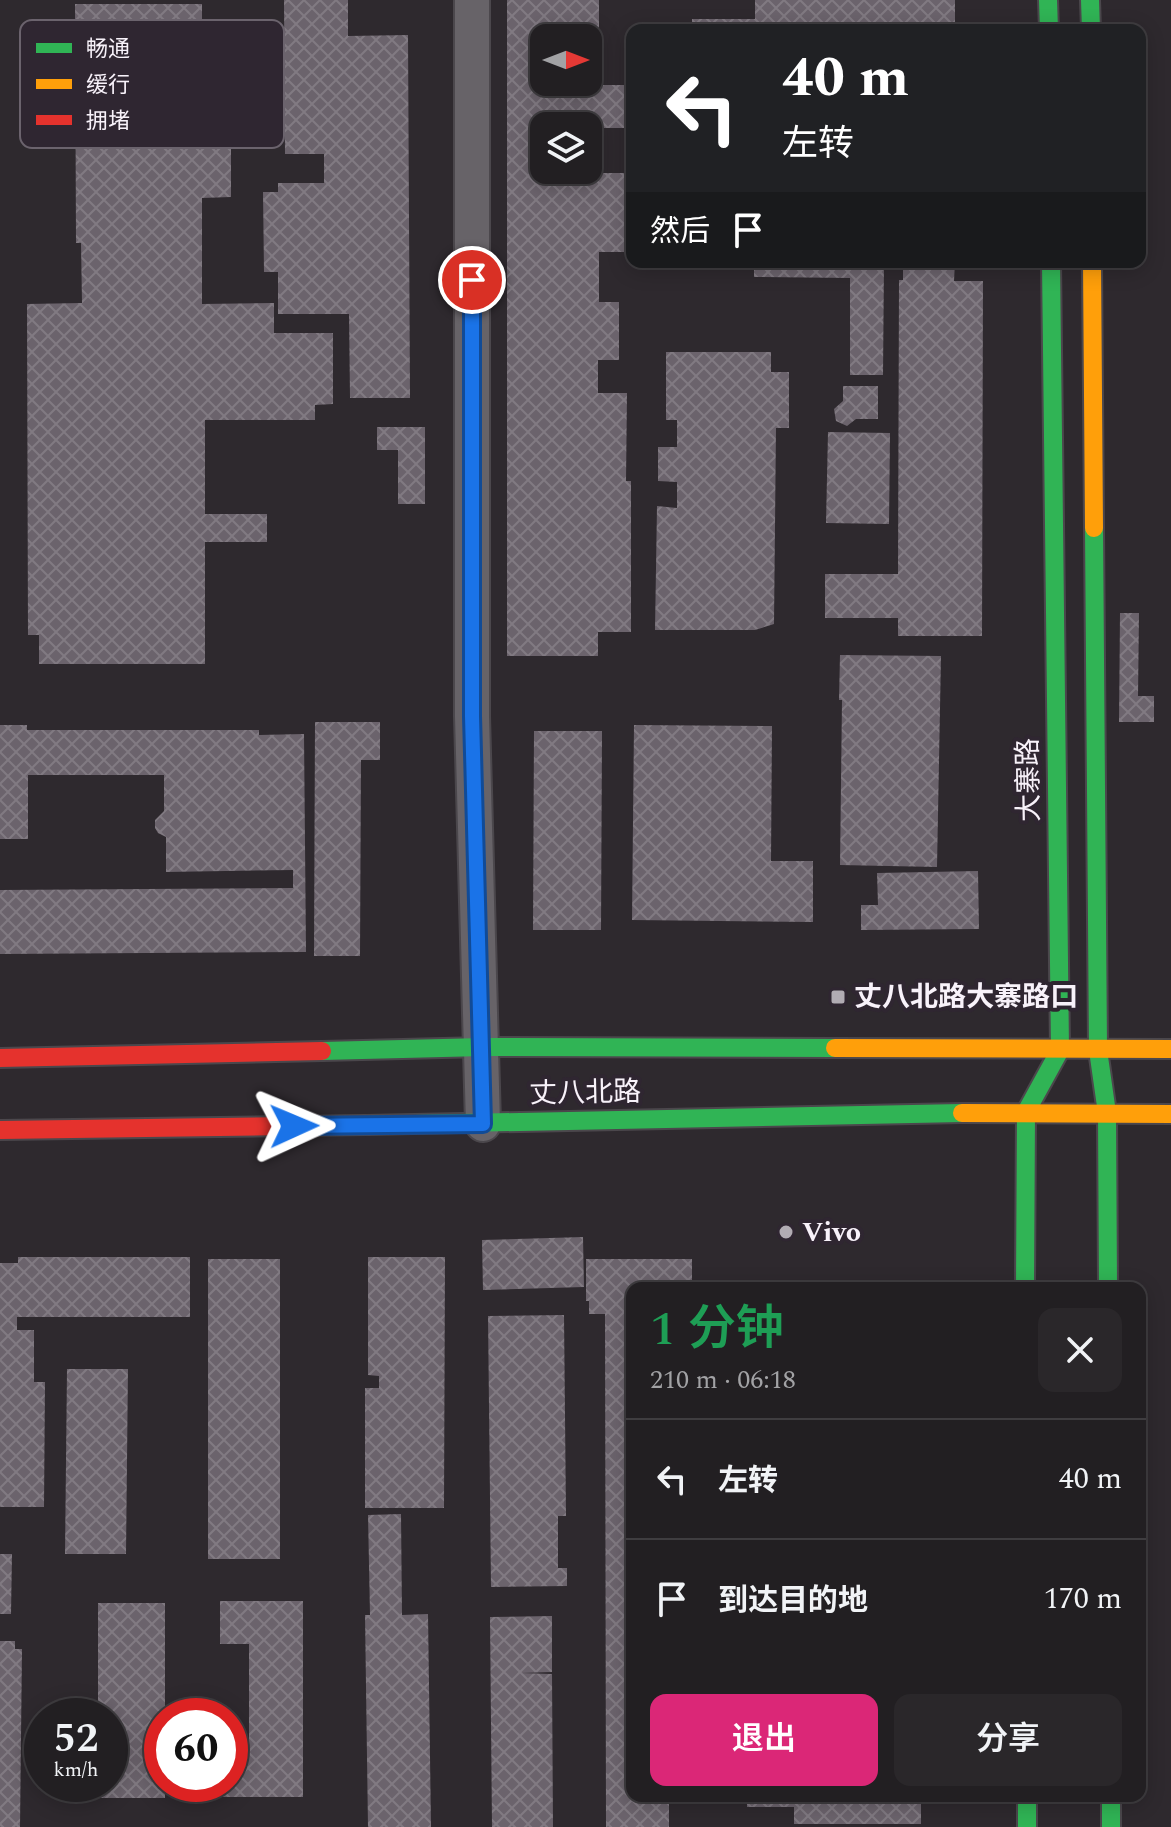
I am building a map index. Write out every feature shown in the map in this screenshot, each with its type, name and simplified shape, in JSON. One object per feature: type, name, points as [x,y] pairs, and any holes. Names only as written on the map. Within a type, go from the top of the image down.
[{"type":"main road","points":[[1048,0],[1049,24]]},
{"type":"main road","points":[[1090,0],[1091,24]]},
{"type":"main road","name":"大寨路","points":[[1025,1282],[1026,1112],[1060,1050],[1051,268]]},
{"type":"main road","points":[[1092,268],[1098,1050],[1107,1113],[1108,1282]]},
{"type":"main road","name":"丈八北路","points":[[0,1058],[483,1047],[1171,1049]]},
{"type":"main road","name":"丈八北路","points":[[0,1130],[483,1124],[1026,1112],[1171,1114]]},
{"type":"main road","points":[[1027,1802],[1027,1827]]},
{"type":"main road","points":[[1111,1802],[1111,1827]]},
{"type":"street","points":[[472,0],[472,716],[483,1124]]},
{"type":"building","points":[[284,0],[348,0],[348,36],[408,35],[410,398],[350,398],[349,314],[278,314],[278,272],[264,272],[263,192],[278,192],[278,183],[324,183],[324,154],[285,154]]},
{"type":"building","points":[[507,0],[599,0],[599,24],[530,24],[530,96],[602,96],[602,85],[626,85],[626,128],[602,128],[602,112],[530,112],[530,184],[602,184],[602,173],[626,173],[626,252],[599,252],[599,302],[619,302],[619,360],[598,360],[598,393],[627,393],[626,481],[631,481],[631,632],[598,632],[598,656],[507,656]]},
{"type":"building","points":[[755,0],[955,0],[955,24],[692,24],[692,19],[755,19]]},
{"type":"building","points":[[75,4],[202,4],[202,20],[75,20]]},
{"type":"building","points":[[76,148],[231,148],[231,197],[202,198],[202,304],[274,303],[274,333],[333,333],[333,404],[315,405],[315,420],[205,420],[205,514],[267,514],[267,542],[205,542],[205,664],[39,664],[39,635],[28,635],[27,304],[82,303],[81,243],[76,243]]},
{"type":"building","points":[[754,268],[884,268],[883,375],[850,375],[850,278],[754,277]]},
{"type":"building","points":[[903,268],[955,268],[954,281],[983,281],[982,636],[898,636],[898,618],[825,618],[825,574],[898,574],[899,280],[903,280]]},
{"type":"building","points":[[666,352],[771,352],[771,372],[789,372],[789,428],[776,428],[774,624],[755,630],[655,630],[657,506],[677,508],[677,482],[658,481],[658,447],[677,447],[677,420],[666,420]]},
{"type":"building","points":[[843,386],[878,386],[878,419],[856,419],[847,426],[836,421],[834,409],[843,401]]},
{"type":"building","points":[[377,427],[425,427],[425,504],[398,504],[398,450],[377,450]]},
{"type":"building","points":[[828,432],[890,433],[889,524],[826,523]]},
{"type":"building","points":[[1120,613],[1139,613],[1138,696],[1154,696],[1154,722],[1119,722]]},
{"type":"building","points":[[840,655],[941,656],[937,867],[840,865]]},
{"type":"building","points":[[315,722],[380,722],[380,760],[361,760],[360,956],[314,956]]},
{"type":"building","points":[[0,725],[27,725],[27,730],[259,730],[259,735],[304,734],[306,952],[0,954],[0,890],[293,888],[293,870],[166,872],[166,837],[155,828],[155,820],[164,811],[164,775],[28,775],[28,839],[0,839]]},
{"type":"building","points":[[634,725],[772,726],[771,861],[813,861],[813,922],[632,920]]},
{"type":"building","points":[[534,731],[602,731],[601,930],[533,930]]},
{"type":"building","points":[[978,871],[979,929],[861,930],[861,905],[878,905],[877,873]]},
{"type":"building","points":[[583,1237],[584,1287],[483,1290],[482,1240]]},
{"type":"building","points":[[18,1257],[190,1257],[190,1317],[17,1317],[17,1330],[34,1330],[34,1382],[45,1382],[44,1507],[0,1507],[0,1263],[18,1263]]},
{"type":"building","points":[[368,1257],[445,1257],[444,1508],[365,1508],[365,1388],[379,1388],[379,1376],[368,1375]]},
{"type":"building","points":[[208,1259],[280,1259],[280,1559],[208,1559]]},
{"type":"building","points":[[586,1259],[692,1259],[692,1282],[626,1282],[626,1802],[669,1802],[669,1827],[606,1827],[605,1314],[589,1314],[589,1301],[586,1301]]},
{"type":"building","points":[[564,1315],[566,1516],[558,1516],[558,1568],[567,1568],[567,1586],[491,1587],[488,1316]]},
{"type":"building","points":[[67,1369],[128,1369],[126,1554],[65,1554]]},
{"type":"building","points":[[401,1514],[402,1615],[428,1614],[431,1827],[368,1827],[365,1615],[370,1615],[368,1515]]},
{"type":"building","points":[[0,1554],[12,1554],[11,1614],[0,1614]]},
{"type":"building","points":[[220,1601],[303,1601],[303,1797],[248,1797],[249,1644],[220,1644]]},
{"type":"building","points":[[98,1603],[165,1603],[165,1698],[144,1698],[144,1798],[128,1798],[128,1698],[98,1698]]},
{"type":"building","points":[[552,1616],[552,1672],[521,1673],[552,1674],[553,1827],[492,1827],[490,1617]]},
{"type":"building","points":[[0,1641],[15,1641],[15,1649],[22,1649],[20,1827],[0,1827]]},
{"type":"building","points":[[747,1802],[921,1802],[921,1824],[794,1824],[794,1807],[747,1807]]},
{"type":"traffic: fast","points":[[1048,0],[1049,24]]},
{"type":"traffic: fast","points":[[1090,0],[1091,24]]},
{"type":"traffic: fast","points":[[1025,1282],[1026,1112],[1060,1050],[1051,268]]},
{"type":"traffic: fast","points":[[1094,528],[1098,1050],[1107,1113],[1108,1282]]},
{"type":"traffic: fast","points":[[322,1051],[483,1047],[835,1048]]},
{"type":"traffic: fast","points":[[366,1125],[962,1113]]},
{"type":"traffic: fast","points":[[1027,1802],[1027,1827]]},
{"type":"traffic: fast","points":[[1111,1802],[1111,1827]]},
{"type":"traffic: slow","points":[[1092,268],[1094,528]]},
{"type":"traffic: slow","points":[[835,1048],[1171,1049]]},
{"type":"traffic: slow","points":[[962,1113],[1171,1114]]},
{"type":"traffic: jam","points":[[0,1058],[322,1051]]},
{"type":"traffic: jam","points":[[0,1130],[366,1125]]},
{"type":"place","name":"丈八北路大寨路口","points":[[838,997]]},
{"type":"place","name":"Vivo","points":[[786,1232]]},
{"type":"route","points":[[294,1126],[483,1124],[472,716],[472,280]]}]
